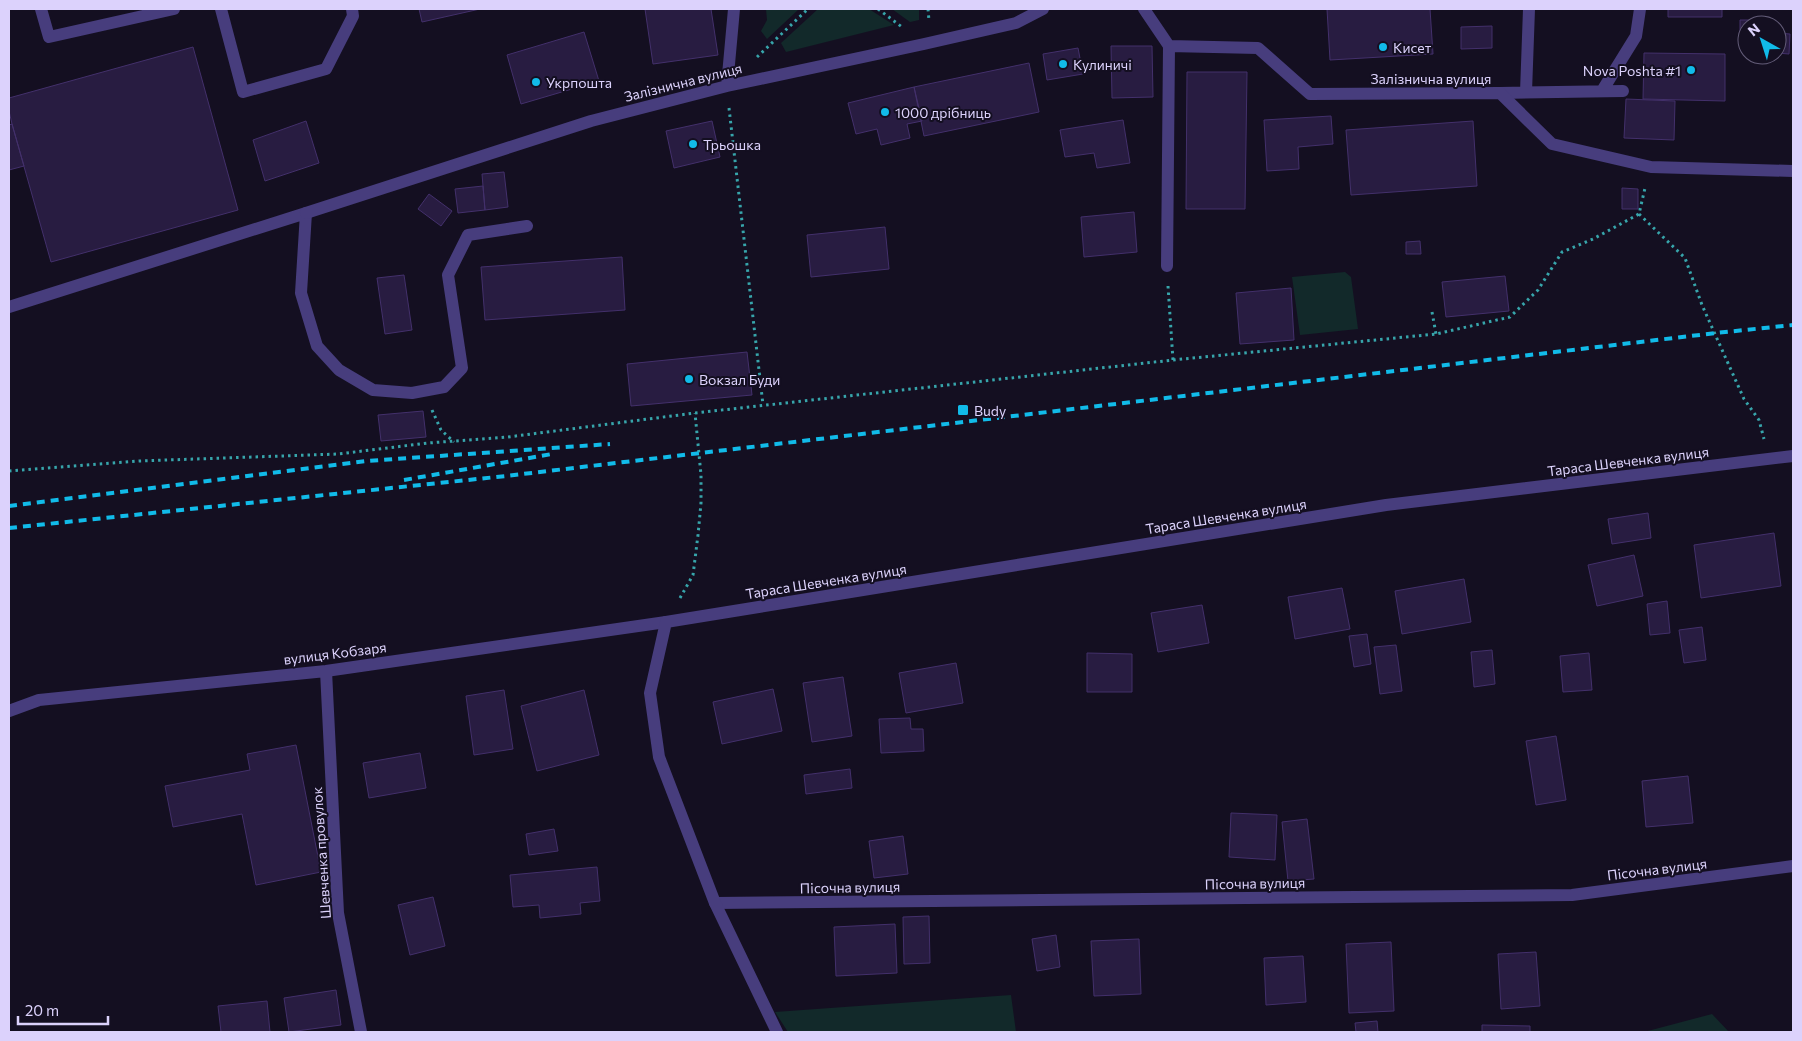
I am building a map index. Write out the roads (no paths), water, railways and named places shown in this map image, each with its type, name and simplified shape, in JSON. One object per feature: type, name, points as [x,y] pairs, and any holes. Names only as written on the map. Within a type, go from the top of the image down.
[{"type":"street","points":[[41,9],[49,37],[174,9]]},
{"type":"street","points":[[221,9],[243,92],[326,69],[353,16],[352,9]]},
{"type":"street","points":[[727,86],[734,9]]},
{"type":"street","name":"Залізнична вулиця","points":[[9,307],[591,121],[727,86],[1016,23],[1043,9]]},
{"type":"street","points":[[1144,9],[1169,46],[1167,266]]},
{"type":"street","points":[[1526,92],[1529,9]]},
{"type":"street","points":[[1602,91],[1636,36],[1640,9]]},
{"type":"street","name":"Залізнична вулиця","points":[[1169,46],[1258,48],[1310,94],[1500,93],[1552,144],[1651,167],[1793,171]]},
{"type":"street","points":[[1500,93],[1623,91]]},
{"type":"street","points":[[306,212],[301,293],[318,346],[339,370],[373,390],[412,393],[444,386],[462,368],[448,275],[468,235],[527,226]]},
{"type":"street","name":"Тараса Шевченка вулиця","points":[[666,622],[1386,505],[1793,456]]},
{"type":"street","points":[[666,622],[650,693],[659,757],[715,903],[777,1032]]},
{"type":"street","name":"вулиця Кобзаря","points":[[9,711],[39,700],[326,670],[666,622]]},
{"type":"street","name":"Шевченка провулок","points":[[326,670],[338,912],[361,1032]]},
{"type":"street","name":"Пісочна вулиця","points":[[715,903],[1572,896],[1793,866]]},
{"type":"railway","points":[[9,528],[506,476],[1793,325]]},
{"type":"railway","points":[[9,506],[367,461],[610,444]]},
{"type":"railway","points":[[404,480],[552,454]]},
{"type":"place","name":"Кисет","points":[[1383,47]]},
{"type":"place","name":"Кулиничі","points":[[1063,64]]},
{"type":"place","name":"Nova Poshta #1","points":[[1691,70]]},
{"type":"place","name":"Укрпошта","points":[[536,82]]},
{"type":"place","name":"1000 дрібниць","points":[[885,112]]},
{"type":"place","name":"Трьошка","points":[[693,144]]},
{"type":"place","name":"Вокзал Буди","points":[[689,379]]},
{"type":"place","name":"Budy","points":[[963,410]]}]
